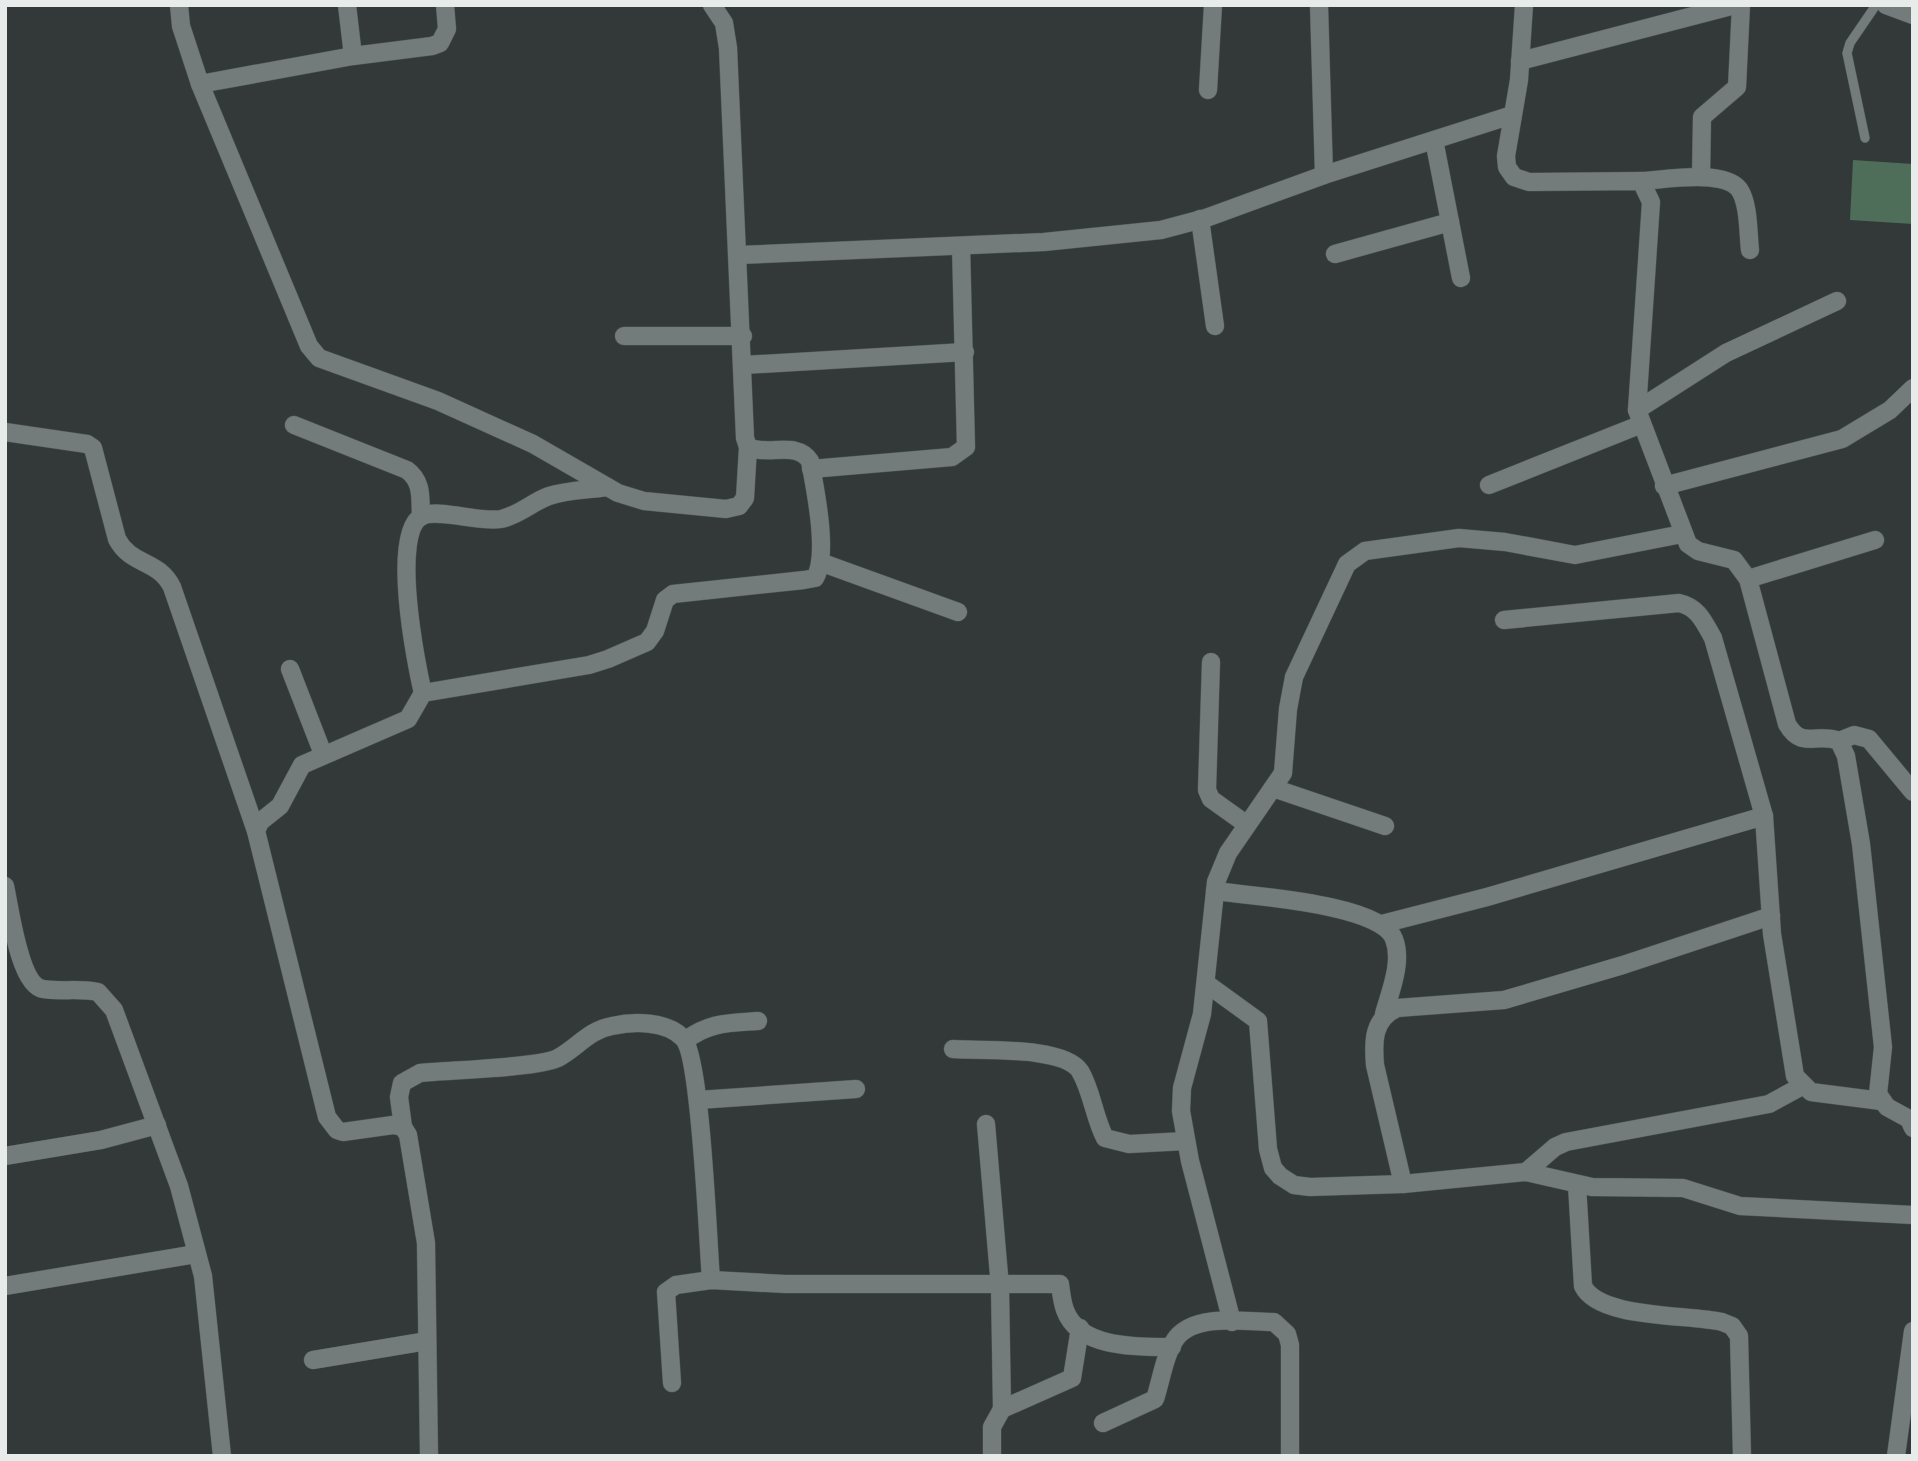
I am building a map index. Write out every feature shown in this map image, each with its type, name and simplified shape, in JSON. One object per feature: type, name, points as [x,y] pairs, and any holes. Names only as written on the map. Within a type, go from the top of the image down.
[{"type":"street","points":[[179,5],[181,26],[200,85],[309,346],[319,358],[450,406],[533,444],[607,487],[645,501],[736,508],[745,498],[748,447],[744,428],[743,336],[729,48],[724,23],[712,5]]},
{"type":"street","points":[[347,5],[353,56]]},
{"type":"street","points":[[200,85],[353,56],[440,43],[447,29],[445,5]]},
{"type":"street","points":[[1208,90],[1213,5]]},
{"type":"street","points":[[1319,5],[1324,175]]},
{"type":"street","points":[[1524,5],[1520,61],[1506,156],[1507,167],[1514,177],[1529,182],[1641,181],[1701,177],[1729,182],[1738,188],[1743,198],[1750,250]]},
{"type":"street","points":[[1701,177],[1702,117],[1737,87],[1741,5]]},
{"type":"street","points":[[1886,5],[1913,15]]},
{"type":"street","points":[[1520,61],[1726,6]]},
{"type":"street","points":[[739,255],[1127,236],[1200,219],[1324,175],[1512,115]]},
{"type":"street","points":[[1434,140],[1461,278]]},
{"type":"street","points":[[1641,181],[1651,202],[1638,379],[1639,417],[1682,534],[1688,544],[1698,551],[1734,560],[1748,579],[1787,724],[1794,735],[1802,739],[1831,738],[1839,741],[1854,735],[1869,740],[1913,792]]},
{"type":"street","points":[[1200,219],[1216,326]]},
{"type":"street","points":[[1335,254],[1450,222]]},
{"type":"street","points":[[811,469],[961,453],[967,438],[961,246]]},
{"type":"street","points":[[1489,485],[1639,417],[1726,354],[1837,302]]},
{"type":"street","points":[[624,336],[743,336]]},
{"type":"street","points":[[744,365],[965,352]]},
{"type":"street","points":[[1664,486],[1842,439],[1890,410],[1913,388]]},
{"type":"street","points":[[295,425],[407,470],[416,477],[420,486],[421,517]]},
{"type":"street","points":[[5,432],[86,444],[93,448],[117,539],[124,552],[157,568],[172,587],[256,831],[327,1116],[337,1130],[343,1132],[393,1125],[403,1127]]},
{"type":"street","points":[[256,831],[260,822],[285,800],[303,765],[323,754],[403,722],[418,702],[589,666],[608,659],[647,642],[655,631],[665,600],[673,594],[815,578],[820,562],[811,469],[805,454],[796,450],[761,451],[748,447]]},
{"type":"street","points":[[418,702],[407,595],[407,553],[414,524],[421,517],[432,514],[488,521],[504,518],[551,496],[607,487]]},
{"type":"street","points":[[1232,1322],[1205,1227],[1186,1141],[1182,1088],[1202,1014],[1215,891],[1228,853],[1273,788],[1286,760],[1288,709],[1294,677],[1347,564],[1354,556],[1365,551],[1459,538],[1505,542],[1575,555],[1682,534]]},
{"type":"street","points":[[1748,579],[1875,540]]},
{"type":"street","points":[[820,562],[958,612]]},
{"type":"street","points":[[1504,620],[1679,603],[1690,606],[1703,620],[1713,638],[1764,816],[1771,916],[1795,1076],[1802,1086],[1825,1095],[1881,1101],[1911,1122]]},
{"type":"street","points":[[1211,662],[1207,790],[1211,799],[1246,824]]},
{"type":"street","points":[[290,669],[323,754]]},
{"type":"street","points":[[1839,741],[1846,756],[1861,844],[1883,1046],[1877,1086],[1881,1101]]},
{"type":"street","points":[[1273,788],[1385,826]]},
{"type":"street","points":[[1382,924],[1487,897],[1764,816]]},
{"type":"street","points":[[5,886],[12,950],[37,987],[97,992],[114,1010],[179,1186],[203,1276],[222,1456]]},
{"type":"street","points":[[1215,891],[1343,910],[1382,924],[1394,936],[1397,949],[1384,1014],[1377,1026],[1373,1046],[1403,1184]]},
{"type":"street","points":[[1384,1014],[1397,1008],[1504,1000],[1623,965],[1771,916]]},
{"type":"street","points":[[1207,984],[1258,1021],[1268,1149],[1273,1168],[1294,1185],[1328,1189],[1526,1172],[1553,1176],[1577,1185],[1684,1188],[1740,1206],[1913,1215]]},
{"type":"street","points":[[686,1040],[701,1028],[715,1024],[758,1021]]},
{"type":"street","points":[[429,1456],[426,1243],[413,1152],[403,1127],[399,1097],[402,1083],[420,1073],[557,1058],[588,1034],[626,1023],[672,1029],[686,1040],[698,1100],[711,1280]]},
{"type":"street","points":[[953,1049],[1028,1053],[1070,1061],[1080,1071],[1105,1138],[1129,1144],[1186,1141]]},
{"type":"street","points":[[1526,1172],[1555,1147],[1566,1142],[1769,1104],[1802,1086]]},
{"type":"street","points":[[698,1100],[856,1089]]},
{"type":"street","points":[[986,1124],[998,1284],[1002,1409],[992,1427],[992,1456]]},
{"type":"street","points":[[5,1156],[101,1140],[157,1125]]},
{"type":"street","points":[[1577,1185],[1583,1286],[1588,1295],[1608,1307],[1722,1322],[1732,1326],[1739,1336],[1741,1456]]},
{"type":"street","points":[[5,1286],[196,1254]]},
{"type":"street","points":[[672,1383],[666,1292],[676,1285],[711,1280],[785,1284],[1060,1284],[1065,1312],[1080,1328],[1114,1345],[1172,1347]]},
{"type":"street","points":[[1103,1423],[1155,1399],[1178,1336],[1202,1323],[1274,1322],[1287,1334],[1290,1456]]},
{"type":"street","points":[[1002,1409],[1072,1378],[1080,1328]]},
{"type":"street","points":[[1896,1456],[1913,1331]]},
{"type":"street","points":[[313,1360],[427,1341]]},
{"type":"lane","points":[[1865,138],[1847,53],[1850,43],[1876,5]]},
{"type":"building","points":[[1853,160],[1913,164],[1913,224],[1850,220]]}]
